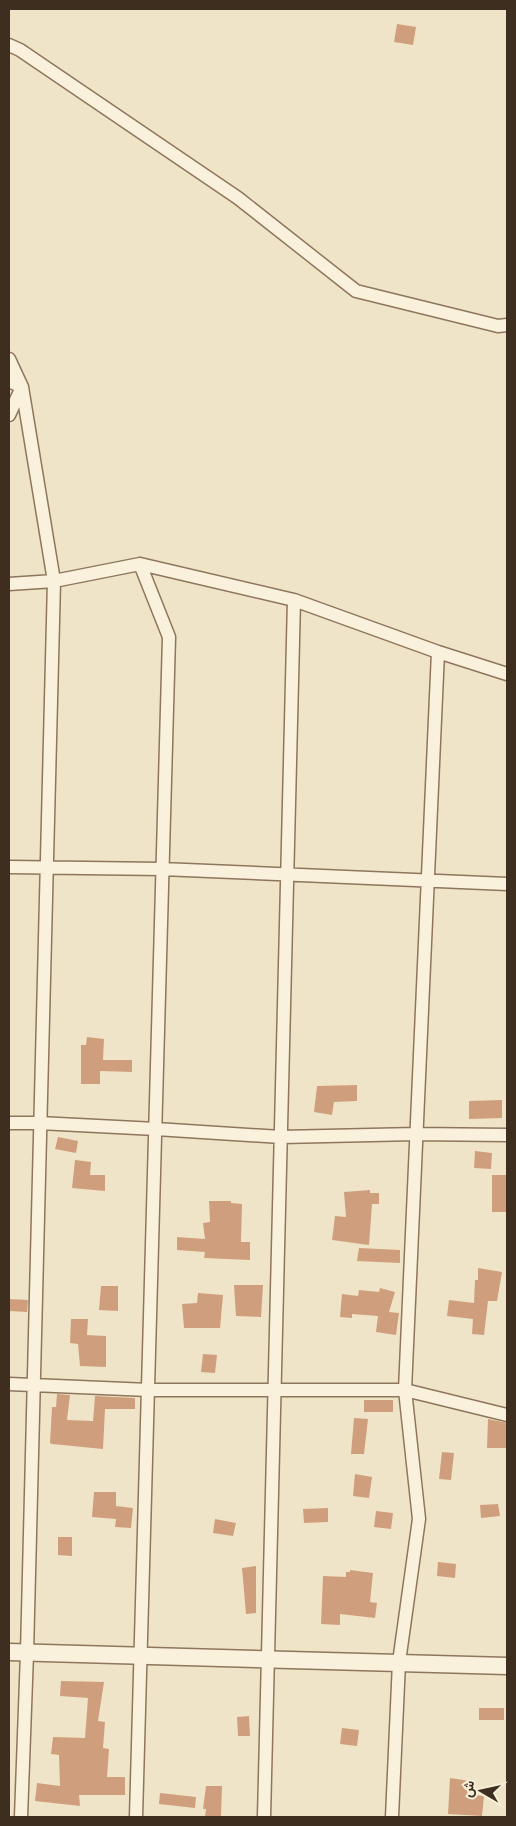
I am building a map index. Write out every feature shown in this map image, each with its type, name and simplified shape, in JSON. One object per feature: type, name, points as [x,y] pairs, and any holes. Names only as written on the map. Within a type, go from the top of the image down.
[{"type":"street","points":[[9,45],[20,50],[238,198],[356,291],[498,326],[507,326]]},
{"type":"street","points":[[9,359],[22,387],[54,581],[32,1386],[27,1653],[21,1817]]},
{"type":"street","points":[[9,381],[22,387]]},
{"type":"street","points":[[9,415],[22,387]]},
{"type":"street","points":[[136,1817],[169,637],[140,564]]},
{"type":"street","points":[[9,584],[54,581],[140,564],[294,600],[438,652],[507,674]]},
{"type":"street","points":[[264,1817],[294,600]]},
{"type":"street","points":[[392,1817],[399,1662],[419,1519],[405,1390],[438,652]]},
{"type":"street","points":[[9,866],[162,869],[507,884]]},
{"type":"street","points":[[9,1123],[40,1123],[281,1137],[416,1134],[507,1135]]},
{"type":"street","points":[[9,1384],[148,1390],[405,1390],[507,1415]]},
{"type":"street","points":[[9,1652],[142,1654],[507,1666]]},
{"type":"building","points":[[397,24],[416,27],[413,45],[394,42]]},
{"type":"building","points":[[87,1037],[104,1039],[103,1060],[132,1060],[132,1072],[100,1071],[100,1084],[81,1084],[81,1045],[86,1045]]},
{"type":"building","points":[[357,1085],[357,1101],[334,1102],[332,1115],[314,1112],[317,1086]]},
{"type":"building","points":[[502,1100],[502,1118],[469,1119],[469,1101]]},
{"type":"building","points":[[58,1137],[78,1141],[76,1153],[55,1149]]},
{"type":"building","points":[[475,1151],[492,1153],[491,1169],[474,1168]]},
{"type":"building","points":[[75,1160],[91,1162],[90,1175],[105,1175],[105,1191],[72,1188]]},
{"type":"building","points":[[492,1175],[506,1175],[507,1212],[492,1212]]},
{"type":"building","points":[[370,1190],[370,1193],[379,1193],[379,1204],[372,1204],[369,1245],[332,1240],[335,1216],[346,1217],[344,1192]]},
{"type":"building","points":[[209,1201],[231,1201],[231,1203],[242,1204],[241,1242],[250,1242],[250,1260],[204,1258],[205,1252],[177,1250],[177,1237],[205,1239],[203,1223],[210,1222]]},
{"type":"building","points":[[359,1248],[400,1250],[400,1263],[357,1261]]},
{"type":"building","points":[[478,1268],[502,1272],[497,1301],[488,1301],[484,1335],[472,1334],[473,1319],[447,1316],[449,1300],[474,1303],[475,1280],[478,1280]]},
{"type":"building","points":[[234,1285],[263,1285],[261,1317],[236,1316]]},
{"type":"building","points":[[101,1286],[118,1286],[118,1311],[99,1310]]},
{"type":"building","points":[[380,1288],[395,1292],[389,1312],[399,1313],[396,1335],[376,1332],[378,1316],[352,1314],[352,1318],[340,1317],[342,1294],[358,1296],[359,1290],[379,1292]]},
{"type":"building","points":[[198,1293],[223,1295],[220,1328],[184,1328],[182,1304],[197,1303]]},
{"type":"building","points":[[9,1299],[28,1300],[27,1312],[9,1311]]},
{"type":"building","points":[[71,1319],[88,1319],[87,1335],[106,1336],[106,1367],[80,1366],[78,1344],[70,1343]]},
{"type":"building","points":[[203,1354],[217,1355],[215,1373],[201,1372]]},
{"type":"building","points":[[57,1394],[70,1395],[67,1420],[93,1421],[95,1396],[135,1398],[135,1409],[105,1409],[103,1449],[52,1444],[50,1443],[52,1407],[56,1407]]},
{"type":"building","points":[[364,1400],[393,1400],[393,1412],[364,1412]]},
{"type":"building","points":[[354,1418],[368,1419],[364,1454],[351,1454]]},
{"type":"building","points":[[488,1419],[507,1423],[507,1448],[487,1448]]},
{"type":"building","points":[[442,1452],[454,1453],[451,1480],[439,1479]]},
{"type":"building","points":[[355,1474],[372,1477],[369,1498],[353,1496]]},
{"type":"building","points":[[94,1492],[116,1492],[116,1506],[133,1508],[131,1528],[115,1527],[116,1519],[92,1517]]},
{"type":"building","points":[[498,1504],[500,1516],[481,1518],[480,1505]]},
{"type":"building","points":[[328,1508],[328,1522],[304,1523],[303,1509]]},
{"type":"building","points":[[376,1511],[393,1513],[391,1529],[374,1527]]},
{"type":"building","points":[[215,1519],[236,1523],[233,1536],[213,1533]]},
{"type":"building","points":[[58,1537],[72,1537],[72,1556],[58,1555]]},
{"type":"building","points":[[438,1562],[456,1564],[455,1578],[437,1576]]},
{"type":"building","points":[[256,1566],[256,1613],[246,1614],[242,1568]]},
{"type":"building","points":[[350,1570],[373,1573],[370,1602],[377,1603],[375,1618],[340,1614],[340,1625],[321,1624],[323,1576],[346,1577],[346,1572],[350,1572]]},
{"type":"building","points":[[61,1681],[104,1682],[98,1721],[105,1722],[103,1748],[109,1749],[107,1777],[125,1777],[125,1795],[79,1795],[80,1806],[35,1801],[37,1783],[60,1786],[59,1755],[51,1754],[53,1737],[85,1738],[88,1698],[60,1696]]},
{"type":"building","points":[[479,1708],[504,1708],[504,1720],[479,1720]]},
{"type":"building","points":[[249,1716],[250,1736],[238,1736],[237,1717]]},
{"type":"building","points":[[342,1728],[359,1730],[357,1746],[340,1744]]},
{"type":"building","points":[[450,1778],[470,1781],[468,1794],[484,1796],[482,1816],[448,1814]]},
{"type":"building","points":[[206,1786],[222,1786],[221,1817],[205,1817],[206,1809],[203,1809]]},
{"type":"building","points":[[160,1793],[196,1797],[195,1808],[159,1804]]}]
